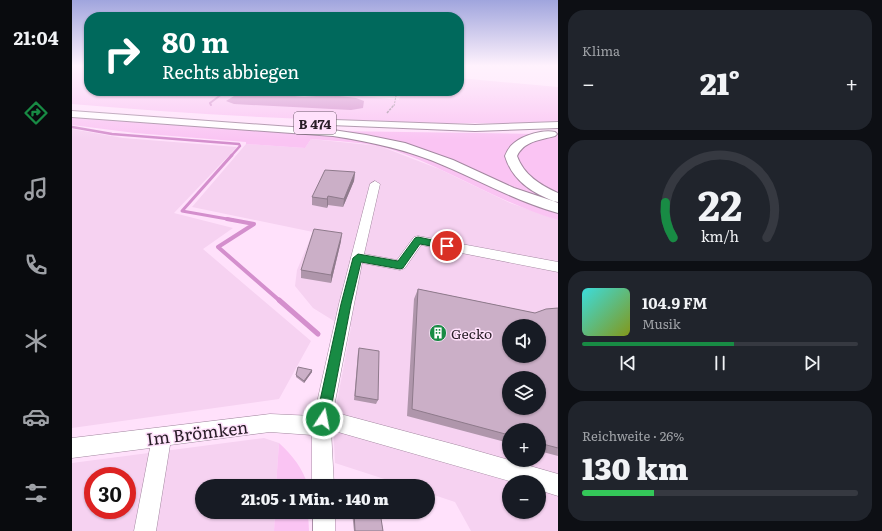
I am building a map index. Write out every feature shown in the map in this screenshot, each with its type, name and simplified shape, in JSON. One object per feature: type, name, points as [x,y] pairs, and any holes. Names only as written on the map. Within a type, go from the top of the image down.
[{"type":"highway","name":"B 474","points":[[72,108],[300,122],[429,126],[558,126]]},
{"type":"highway","name":"B 474","points":[[72,114],[250,126],[558,133]]},
{"type":"highway","points":[[250,126],[334,133],[401,146],[449,163],[509,191],[558,208]]},
{"type":"highway","points":[[558,133],[539,136],[522,142],[513,150],[511,156],[517,170],[526,180],[538,189],[558,198]]},
{"type":"street","points":[[323,479],[322,422],[346,304],[375,184]]},
{"type":"street","points":[[358,258],[400,265],[418,240],[558,267]]},
{"type":"street","name":"Im Brömken","points":[[72,448],[270,423],[322,422],[460,456],[558,485]]},
{"type":"street","points":[[145,531],[162,437]]},
{"type":"street","points":[[324,519],[324,531]]},
{"type":"path","points":[[387,113],[394,106],[396,96]]},
{"type":"shaded area","points":[[72,91],[84,91],[84,96],[361,96],[399,100],[400,96],[464,96],[464,91],[558,91],[558,123],[436,123],[315,120],[72,104]]},
{"type":"shaded area","points":[[234,96],[339,96],[356,98],[364,101],[363,108],[351,110],[234,104],[226,101]]},
{"type":"shaded area","points":[[72,116],[303,132],[362,139],[416,153],[558,211],[558,220],[536,213],[432,166],[390,149],[351,142],[311,139],[305,148],[246,144],[246,142],[135,133],[72,125]]},
{"type":"shaded area","points":[[72,129],[123,138],[237,147],[174,213],[233,228],[203,249],[311,341],[279,399],[72,428]]},
{"type":"shaded area","points":[[335,131],[536,134],[508,155],[558,202],[558,205],[544,201],[451,161]]},
{"type":"shaded area","points":[[558,135],[558,196],[526,175],[516,156],[524,146],[534,140]]},
{"type":"shaded area","points":[[311,139],[379,146],[439,169],[510,203],[558,220],[558,531],[471,531],[455,502],[435,495],[435,479],[384,479],[335,463],[333,423],[351,327],[334,321],[313,308],[295,286],[297,270],[313,232],[192,207],[246,144],[305,148]]},
{"type":"shaded area","points":[[264,438],[279,443],[276,479],[195,479],[195,519],[275,519],[274,531],[72,531],[72,463]]},
{"type":"shaded area","points":[[279,443],[296,462],[306,479],[276,479]]},
{"type":"shaded area","points":[[275,519],[308,519],[309,531],[274,531]]},
{"type":"building","points":[[325,170],[355,172],[344,199],[328,196],[327,199],[312,197]]},
{"type":"building","points":[[314,229],[342,233],[331,275],[301,270]]},
{"type":"building","points":[[418,289],[535,313],[546,309],[558,308],[558,448],[546,445],[546,423],[502,423],[502,433],[412,409]]},
{"type":"building","points":[[359,348],[379,351],[378,400],[355,396]]},
{"type":"building","points":[[298,367],[312,370],[304,381],[296,375]]},
{"type":"building","points":[[354,519],[381,519],[383,531],[355,531]]},
{"type":"waterway","points":[[211,105],[210,103],[219,96]]},
{"type":"waterway","points":[[72,127],[112,134],[239,144],[240,146],[231,156]]},
{"type":"waterway","points":[[232,155],[182,211],[233,220]]},
{"type":"waterway","points":[[227,219],[254,224],[218,247],[280,301]]},
{"type":"waterway","points":[[279,300],[318,334]]},
{"type":"place","name":"Gecko","points":[[438,333]]},
{"type":"route","points":[[323,419],[346,304],[358,258],[400,265],[418,240],[447,246]]}]
